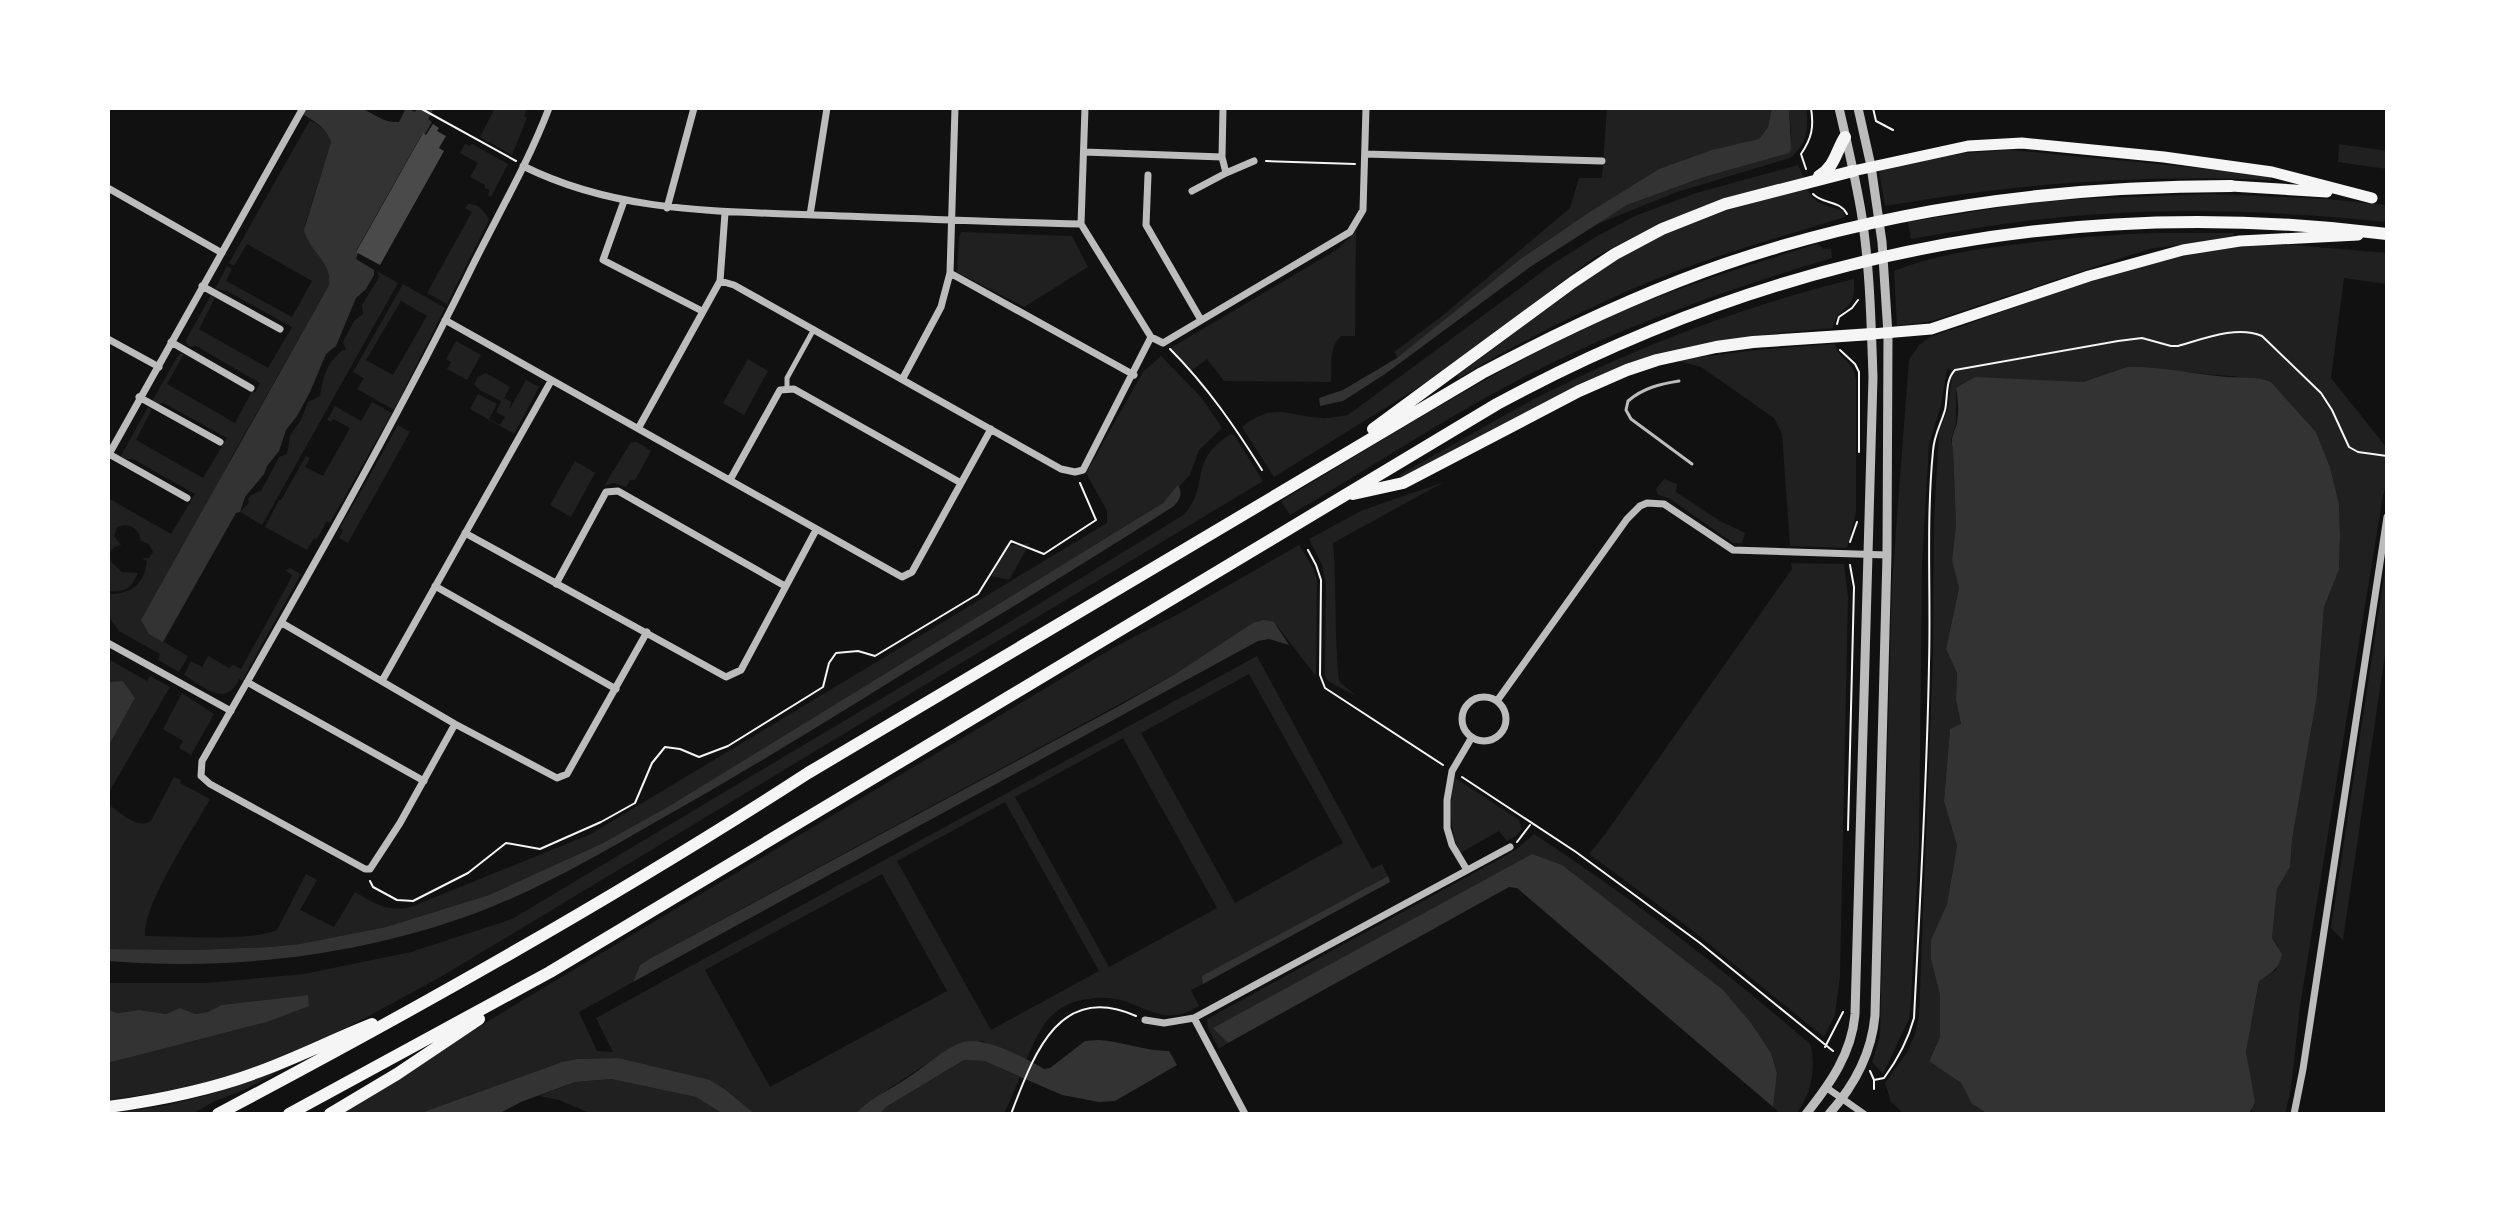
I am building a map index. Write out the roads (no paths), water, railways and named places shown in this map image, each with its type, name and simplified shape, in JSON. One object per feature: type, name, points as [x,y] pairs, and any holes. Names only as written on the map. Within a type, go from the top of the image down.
[{"type":"highway","points":[[1809,181],[1830,169],[1845,137]]},
{"type":"highway","points":[[1316,471],[1615,254],[1698,214],[1853,171]]},
{"type":"highway","points":[[218,1114],[569,920],[808,773],[1482,373],[1591,317],[1726,263],[1906,215],[2080,191],[2231,186]]},
{"type":"highway","points":[[289,1114],[550,972],[1497,404],[1569,366],[1688,315],[1835,268],[1912,250],[2006,234],[2138,222],[2276,223],[2387,234]]},
{"type":"highway","points":[[1342,496],[1403,483],[1590,386],[1657,360],[1741,344],[1872,334]]},
{"type":"highway","points":[[330,1114],[397,1074],[550,972]]},
{"type":"highway","points":[[108,1107],[165,1099],[246,1076],[427,1001]]},
{"type":"main road","points":[[1853,171],[1968,146],[2022,143],[2164,157],[2272,172],[2372,198]]},
{"type":"main road","points":[[2231,186],[2308,189],[2387,200]]},
{"type":"main road","points":[[1872,334],[1931,329],[2089,276],[2183,250],[2240,241],[2387,234]]},
{"type":"street","points":[[187,498],[109,455],[303,108]]},
{"type":"street","points":[[455,724],[373,865],[365,869],[210,784],[201,776],[202,761],[398,413],[523,166],[549,108]]},
{"type":"street","points":[[667,208],[694,108]]},
{"type":"street","points":[[810,215],[827,108]]},
{"type":"street","points":[[903,378],[941,307],[950,273],[955,108]]},
{"type":"street","points":[[1085,108],[1081,224],[1151,337],[1163,343],[1350,232],[1363,210],[1366,108]]},
{"type":"street","points":[[1223,108],[1222,157],[1226,173]]},
{"type":"street","points":[[1806,1114],[1827,1088],[1844,1056],[1855,1014],[1864,634],[1873,417],[1872,334],[1861,211],[1839,108]]},
{"type":"street","points":[[1829,1114],[1843,1098],[1861,1065],[1871,1042],[1875,1015],[1887,555],[1888,334],[1885,273],[1871,166],[1858,108]]},
{"type":"street","points":[[1084,152],[1222,157]]},
{"type":"street","points":[[1365,154],[1602,161]]},
{"type":"street","points":[[1192,191],[1254,161]]},
{"type":"street","points":[[523,166],[575,189],[667,208],[951,222],[1081,224]]},
{"type":"street","points":[[1148,175],[1146,225],[1201,320]]},
{"type":"street","points":[[108,188],[222,253]]},
{"type":"street","points":[[624,201],[603,260],[702,311]]},
{"type":"street","points":[[639,427],[720,281],[725,213]]},
{"type":"street","points":[[950,273],[1134,375]]},
{"type":"street","points":[[720,281],[734,285],[903,378],[1061,469],[1075,472],[1083,470],[1151,337]]},
{"type":"street","points":[[202,286],[280,329]]},
{"type":"street","points":[[445,320],[902,577],[912,572],[991,429]]},
{"type":"street","points":[[787,389],[787,378],[814,329]]},
{"type":"street","points":[[108,339],[159,367]]},
{"type":"street","points":[[171,342],[251,388]]},
{"type":"street","points":[[382,681],[551,381]]},
{"type":"street","points":[[730,480],[780,390],[794,389],[961,483]]},
{"type":"street","points":[[139,397],[220,442]]},
{"type":"street","points":[[556,584],[606,492],[618,491],[785,586]]},
{"type":"street","points":[[1497,701],[1632,512],[1647,503],[1664,504],[1733,550],[1887,555]]},
{"type":"street","points":[[2294,1114],[2306,1054],[2387,517]]},
{"type":"street","points":[[465,533],[726,677],[741,670],[816,530]]},
{"type":"street","points":[[435,586],[616,689]]},
{"type":"street","points":[[282,623],[455,724],[557,778],[567,774],[647,632]]},
{"type":"street","points":[[108,643],[231,711]]},
{"type":"street","points":[[247,682],[424,781]]},
{"type":"street","points":[[1478,698],[1497,701],[1506,720],[1501,734],[1488,741],[1472,737],[1463,724],[1468,705],[1478,698]]},
{"type":"street","points":[[1467,870],[1452,845],[1447,828],[1447,800],[1452,771],[1472,737]]},
{"type":"street","points":[[1145,1020],[1164,1023],[1194,1018],[1510,847]]},
{"type":"street","points":[[1194,1018],[1245,1114]]},
{"type":"street","points":[[1827,1088],[1864,1114]]},
{"type":"lane","points":[[1679,381],[1658,384],[1635,395],[1628,401],[1626,410],[1631,419],[1692,464]]}]
